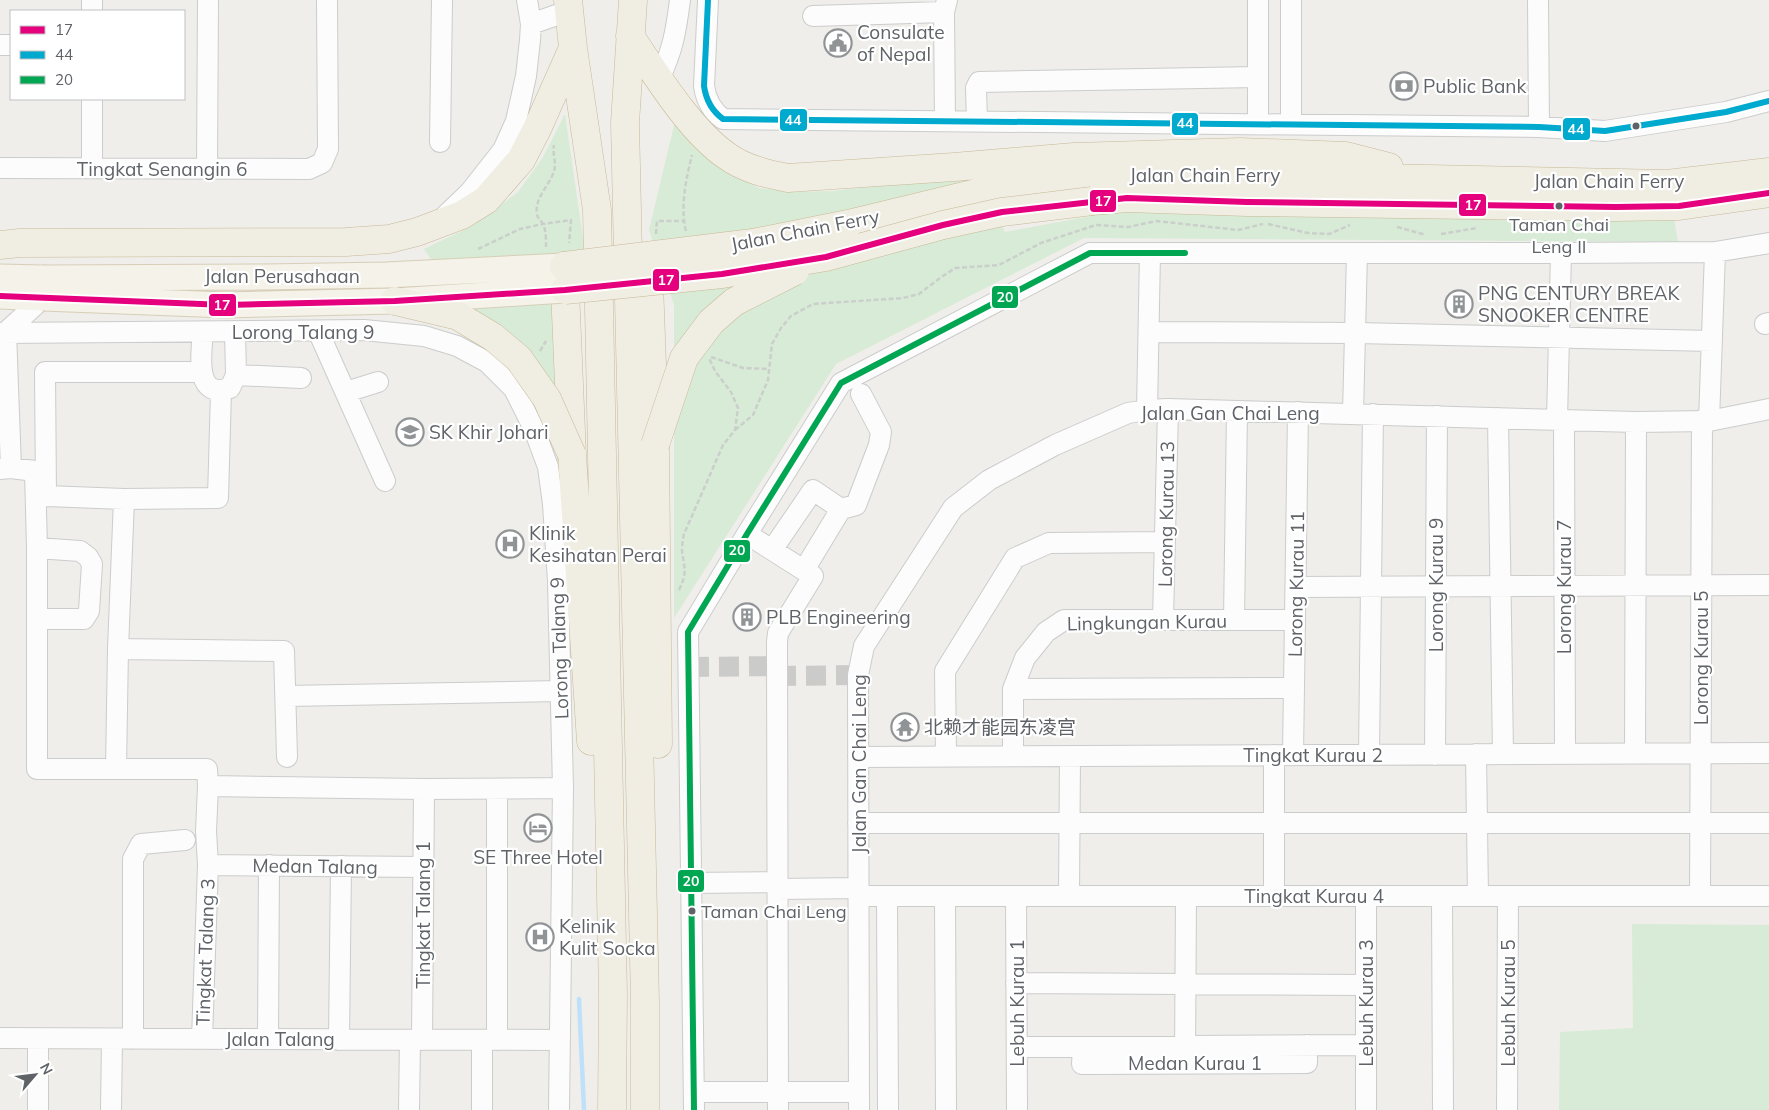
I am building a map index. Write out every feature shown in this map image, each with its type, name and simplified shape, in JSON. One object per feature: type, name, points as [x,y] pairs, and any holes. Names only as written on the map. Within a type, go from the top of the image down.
[{"type":"highway","points":[[633,0],[625,123],[645,1002],[645,1110]]},
{"type":"highway","points":[[568,6],[597,210],[613,994],[612,1110]]},
{"type":"highway","points":[[630,36],[659,79],[715,147],[728,157],[763,173],[788,178],[1074,157],[1240,152],[1346,156],[1437,179]]},
{"type":"highway","points":[[0,244],[346,242],[389,240],[417,232],[462,215],[486,200],[521,160],[573,48]]},
{"type":"highway","points":[[625,123],[659,79]]},
{"type":"highway","name":"Jalan Chain Ferry","points":[[650,258],[753,243],[848,224],[972,194],[1079,175],[1186,174],[1667,184],[1769,172]]},
{"type":"highway","name":"Jalan Chain Ferry","points":[[650,258],[722,274],[826,257],[943,225],[1002,212],[1127,198],[1247,202],[1616,207],[1679,206],[1769,193]]},
{"type":"highway","points":[[655,445],[684,358],[710,322],[734,302],[766,284],[826,257]]},
{"type":"highway","points":[[613,994],[603,949],[572,455],[566,266],[650,258],[655,445],[659,793],[655,948],[645,1002]]},
{"type":"highway","points":[[395,301],[458,316],[493,337],[520,359],[547,400],[572,455]]},
{"type":"highway","points":[[603,1110],[612,1066]]},
{"type":"main road","name":"Jalan Perusahaan","points":[[0,296],[43,288],[265,277],[377,275],[566,266]]},
{"type":"main road","name":"Jalan Perusahaan","points":[[0,277],[43,288],[226,305],[395,301],[566,266]]},
{"type":"street","points":[[207,169],[208,0]]},
{"type":"street","name":"Tingkat Senangin 6","points":[[0,168],[309,169],[322,163],[328,149],[327,0]]},
{"type":"street","points":[[440,142],[442,0]]},
{"type":"street","points":[[434,225],[470,192],[503,150],[516,122],[526,76],[531,24],[527,0]]},
{"type":"street","points":[[659,79],[669,57],[675,37],[680,0]]},
{"type":"street","points":[[708,0],[704,86],[706,98],[718,115],[724,119],[1539,127],[1605,131],[1726,112],[1769,102]]},
{"type":"street","points":[[1258,0],[1258,124]]},
{"type":"street","points":[[1291,0],[1291,124]]},
{"type":"street","points":[[1538,0],[1539,127]]},
{"type":"street","points":[[531,24],[568,6]]},
{"type":"street","points":[[813,16],[946,6],[945,121]]},
{"type":"street","points":[[977,121],[976,88],[979,82],[1258,77]]},
{"type":"street","points":[[92,100],[92,168]]},
{"type":"street","points":[[859,1101],[694,1101],[688,632],[841,383],[1090,253],[1715,252],[1769,243]]},
{"type":"street","points":[[1358,252],[1356,333],[1363,414],[1371,587],[1369,755]]},
{"type":"street","name":"Lorong Kurau 5","points":[[1700,896],[1705,421],[1712,341],[1715,252]]},
{"type":"street","points":[[1147,410],[1150,253]]},
{"type":"street","name":"Lorong Kurau 7","points":[[1561,253],[1559,338],[1565,754]]},
{"type":"street","points":[[43,288],[2,331],[5,468],[36,471],[37,769],[207,769],[208,786],[424,790],[563,788]]},
{"type":"street","name":"Lorong Talang 9","points":[[2,331],[235,332],[364,330],[424,336],[457,346],[487,362],[514,389],[534,429],[548,467],[554,504],[558,581],[563,788],[559,1110]]},
{"type":"street","points":[[318,331],[385,481]]},
{"type":"street","points":[[203,332],[202,372],[204,381],[211,389],[221,391],[230,388],[236,375],[235,332]]},
{"type":"street","points":[[1149,332],[1356,333],[1712,341]]},
{"type":"street","points":[[202,372],[45,372],[46,496],[218,498],[221,391]]},
{"type":"street","points":[[236,375],[301,378]]},
{"type":"street","points":[[346,392],[378,382]]},
{"type":"street","points":[[804,570],[841,509],[856,504],[879,445],[881,432],[861,394]]},
{"type":"street","name":"Lorong Kurau 13","points":[[1163,620],[1168,409]]},
{"type":"street","name":"Jalan Gan Chai Leng","points":[[859,1101],[858,675],[864,646],[953,508],[989,480],[1055,445],[1128,413],[1147,410],[1298,412],[1636,422],[1705,421],[1769,409]]},
{"type":"street","points":[[1234,620],[1237,411]]},
{"type":"street","name":"Lorong Kurau 11","points":[[1274,896],[1274,824],[1294,688],[1298,412]]},
{"type":"street","name":"Lorong Kurau 9","points":[[1435,754],[1437,416]]},
{"type":"street","points":[[1498,418],[1503,754]]},
{"type":"street","points":[[1635,754],[1636,422]]},
{"type":"street","points":[[772,550],[813,490],[841,509]]},
{"type":"street","points":[[116,769],[118,649],[124,498]]},
{"type":"street","points":[[747,534],[813,576],[778,633],[776,642],[778,1101]]},
{"type":"street","points":[[946,756],[945,671],[1014,558],[1049,543],[1165,542]]},
{"type":"street","points":[[37,548],[80,551],[92,564],[89,611],[87,616],[84,619],[37,619]]},
{"type":"street","points":[[1296,587],[1769,585]]},
{"type":"street","name":"Lingkungan Kurau","points":[[1013,756],[1013,689],[1025,658],[1046,632],[1064,620],[1295,620]]},
{"type":"street","points":[[118,649],[284,650],[287,757]]},
{"type":"street","points":[[1013,689],[1294,688]]},
{"type":"street","points":[[286,696],[560,691]]},
{"type":"street","name":"Tingkat Kurau 2","points":[[858,757],[1769,753]]},
{"type":"street","points":[[1476,754],[1478,896]]},
{"type":"street","points":[[1069,896],[1070,756]]},
{"type":"street","name":"Tingkat Talang 3","points":[[202,1039],[208,865],[206,831],[208,786]]},
{"type":"street","points":[[482,1110],[490,1040],[497,789]]},
{"type":"street","name":"Tingkat Talang 1","points":[[409,1110],[416,1040],[424,790]]},
{"type":"street","points":[[858,823],[1769,823]]},
{"type":"street","points":[[133,1039],[134,859],[141,844],[185,840]]},
{"type":"street","name":"Medan Talang","points":[[208,865],[422,867]]},
{"type":"street","points":[[268,1039],[269,865]]},
{"type":"street","points":[[339,1040],[341,866]]},
{"type":"street","name":"Tingkat Kurau 4","points":[[690,883],[777,885],[887,896],[1769,896]]},
{"type":"street","points":[[887,896],[888,1110]]},
{"type":"street","points":[[945,896],[946,1110]]},
{"type":"street","name":"Lebuh Kurau 1","points":[[1016,896],[1016,1110]]},
{"type":"street","points":[[1185,1054],[1186,896]]},
{"type":"street","name":"Lebuh Kurau 3","points":[[1366,896],[1366,1110]]},
{"type":"street","points":[[1442,896],[1442,1110]]},
{"type":"street","name":"Lebuh Kurau 5","points":[[1507,1110],[1508,896]]},
{"type":"street","points":[[1016,983],[1366,985]]},
{"type":"street","name":"Jalan Talang","points":[[0,1038],[559,1040]]},
{"type":"street","points":[[38,1038],[38,1110]]},
{"type":"street","points":[[111,1110],[112,1039]]},
{"type":"street","name":"Medan Kurau 1","points":[[1017,1047],[1083,1047],[1185,1054],[1365,1044]]},
{"type":"path","points":[[688,239],[683,222],[687,173],[693,151],[702,133]]},
{"type":"path","points":[[566,266],[571,220]]},
{"type":"path","points":[[650,258],[657,221],[683,222]]},
{"type":"path","points":[[678,592],[686,568],[682,549],[684,534],[724,445],[735,430],[738,408],[731,392],[715,371],[707,356],[743,368],[769,369]]},
{"type":"green space","points":[[565,114],[586,259],[563,403],[468,311],[424,249],[472,226],[518,192],[543,157]]},
{"type":"green space","points":[[676,117],[717,164],[759,188],[793,192],[833,191],[940,179],[979,178],[1005,232],[1117,211],[1674,218],[1678,242],[1084,238],[836,364],[674,618],[674,305],[649,230]]},
{"type":"green space","points":[[1632,924],[1769,925],[1769,1110],[1559,1110],[1560,1032],[1633,1028]]},
{"type":"waterway","points":[[579,999],[584,1110]]},
{"type":"tunnel","points":[[689,667],[776,666]]},
{"type":"tunnel","points":[[776,676],[858,675]]},
{"type":"transit line","name":"44","points":[[708,0],[704,86],[710,105],[723,119],[1539,127],[1605,131],[1726,112],[1769,101]]},
{"type":"transit line","name":"17","points":[[0,296],[226,305],[395,301],[565,290],[722,274],[826,257],[943,225],[1002,212],[1127,198],[1247,202],[1616,207],[1679,206],[1769,193]]},
{"type":"transit line","name":"20","points":[[694,1110],[688,632],[841,383],[1090,253],[1185,253]]},
{"type":"place","name":"Consulate of Nepal","points":[[838,43]]},
{"type":"place","name":"Public Bank","points":[[1404,86]]},
{"type":"place","name":"Taman Chai Leng II","points":[[1559,206]]},
{"type":"place","name":"PNG CENTURY BREAK SNOOKER CENTRE","points":[[1459,304]]},
{"type":"place","name":"SK Khir Johari","points":[[410,432]]},
{"type":"place","name":"Klinik Kesihatan Perai","points":[[510,544]]},
{"type":"place","name":"PLB Engineering","points":[[747,617]]},
{"type":"place","name":"北赖才能园东凌宫","points":[[905,727]]},
{"type":"place","name":"SE Three Hotel","points":[[538,828]]},
{"type":"place","name":"Taman Chai Leng","points":[[692,911]]},
{"type":"place","name":"Kelinik Kulit Socka","points":[[540,937]]}]
